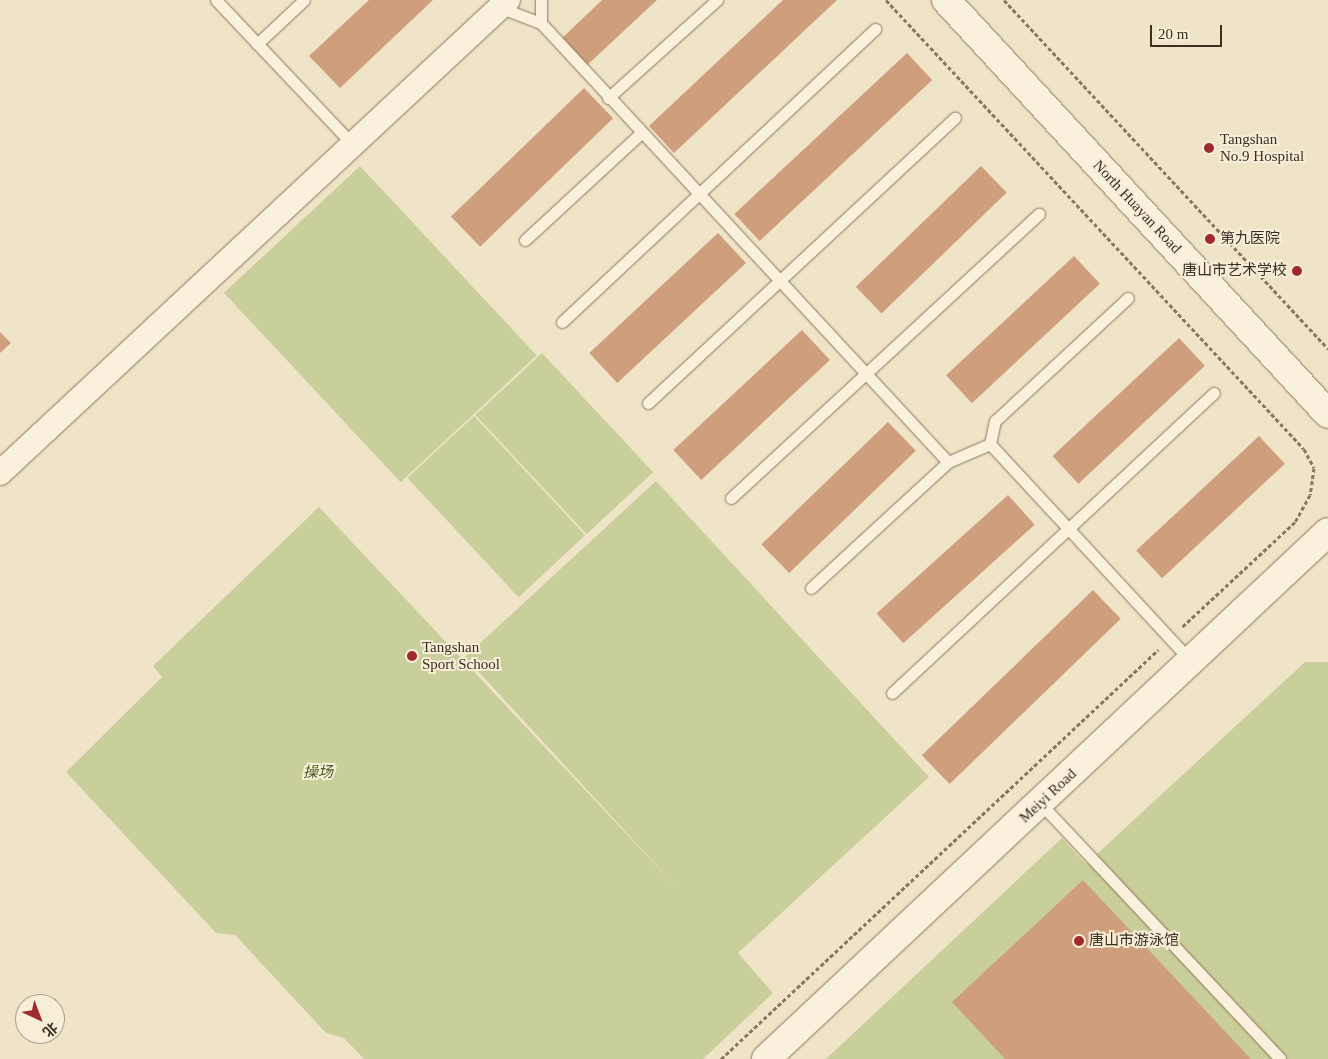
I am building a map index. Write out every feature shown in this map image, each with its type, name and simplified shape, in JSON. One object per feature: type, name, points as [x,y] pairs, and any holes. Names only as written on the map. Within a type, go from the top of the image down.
[{"type":"street","name":"North Huayan Road","points":[[946,0],[1328,414]]},
{"type":"street","points":[[0,473],[353,145],[500,3]]},
{"type":"street","name":"Meiyi Road","points":[[766,1059],[1193,662],[1328,532]]},
{"type":"lane","points":[[216,0],[353,145]]},
{"type":"lane","points":[[257,44],[304,0]]},
{"type":"lane","points":[[541,0],[541,23]]},
{"type":"lane","points":[[608,98],[717,0]]},
{"type":"lane","points":[[500,3],[541,23],[640,133],[948,462]]},
{"type":"lane","points":[[562,322],[875,29]]},
{"type":"lane","points":[[648,403],[955,118]]},
{"type":"lane","points":[[525,240],[640,133]]},
{"type":"lane","points":[[732,498],[1039,214]]},
{"type":"lane","points":[[990,444],[996,421],[1128,298]]},
{"type":"lane","points":[[892,693],[1214,393]]},
{"type":"lane","points":[[990,444],[1193,662]]},
{"type":"lane","points":[[811,588],[948,462],[990,444]]},
{"type":"lane","points":[[1040,803],[1280,1059]]},
{"type":"path","points":[[721,1059],[1295,522],[1310,495],[1314,468],[1304,449],[886,0]]},
{"type":"path","points":[[1004,0],[1328,348]]},
{"type":"green space","points":[[360,166],[537,355],[401,482],[224,293]]},
{"type":"green space","points":[[542,353],[653,472],[587,534],[475,415]]},
{"type":"green space","points":[[474,416],[585,535],[519,597],[407,478]]},
{"type":"green space","name":"操场","points":[[656,481],[929,777],[738,953],[773,993],[703,1059],[364,1059],[344,1038],[326,1033],[235,935],[216,933],[66,772],[162,677],[153,666],[319,507],[682,893],[465,657]]},
{"type":"green space","points":[[1305,662],[1328,662],[1328,1059],[826,1059],[1062,838],[1086,864]]},
{"type":"building","points":[[369,0],[433,0],[340,88],[309,56]]},
{"type":"building","points":[[602,0],[657,0],[584,68],[559,41]]},
{"type":"building","points":[[783,0],[837,0],[674,153],[649,126]]},
{"type":"building","points":[[907,53],[932,80],[760,241],[734,214]]},
{"type":"building","points":[[584,88],[613,118],[480,247],[451,217]]},
{"type":"building","points":[[981,166],[1007,193],[882,313],[856,287]]},
{"type":"building","points":[[718,233],[746,263],[617,383],[589,353]]},
{"type":"building","points":[[1074,256],[1100,284],[972,403],[946,375]]},
{"type":"building","points":[[802,330],[830,360],[701,480],[673,450]]},
{"type":"building","points":[[0,332],[11,343],[0,353]]},
{"type":"building","points":[[1179,338],[1205,366],[1078,484],[1052,456]]},
{"type":"building","points":[[888,422],[916,451],[789,573],[761,544]]},
{"type":"building","points":[[1259,436],[1285,464],[1162,578],[1136,551]]},
{"type":"building","points":[[1008,495],[1035,525],[903,643],[876,613]]},
{"type":"building","points":[[1093,590],[1121,619],[950,784],[922,755]]},
{"type":"building","name":"唐山市游泳馆","points":[[1083,880],[1251,1059],[1005,1059],[952,1002]]},
{"type":"place","name":"Tangshan No.9 Hospital","points":[[1209,148]]},
{"type":"place","name":"第九医院","points":[[1210,239]]},
{"type":"place","name":"唐山市艺术学校","points":[[1297,271]]},
{"type":"place","name":"Tangshan Sport School","points":[[412,656]]},
{"type":"place","name":"唐山市游泳馆","points":[[1079,941]]}]
